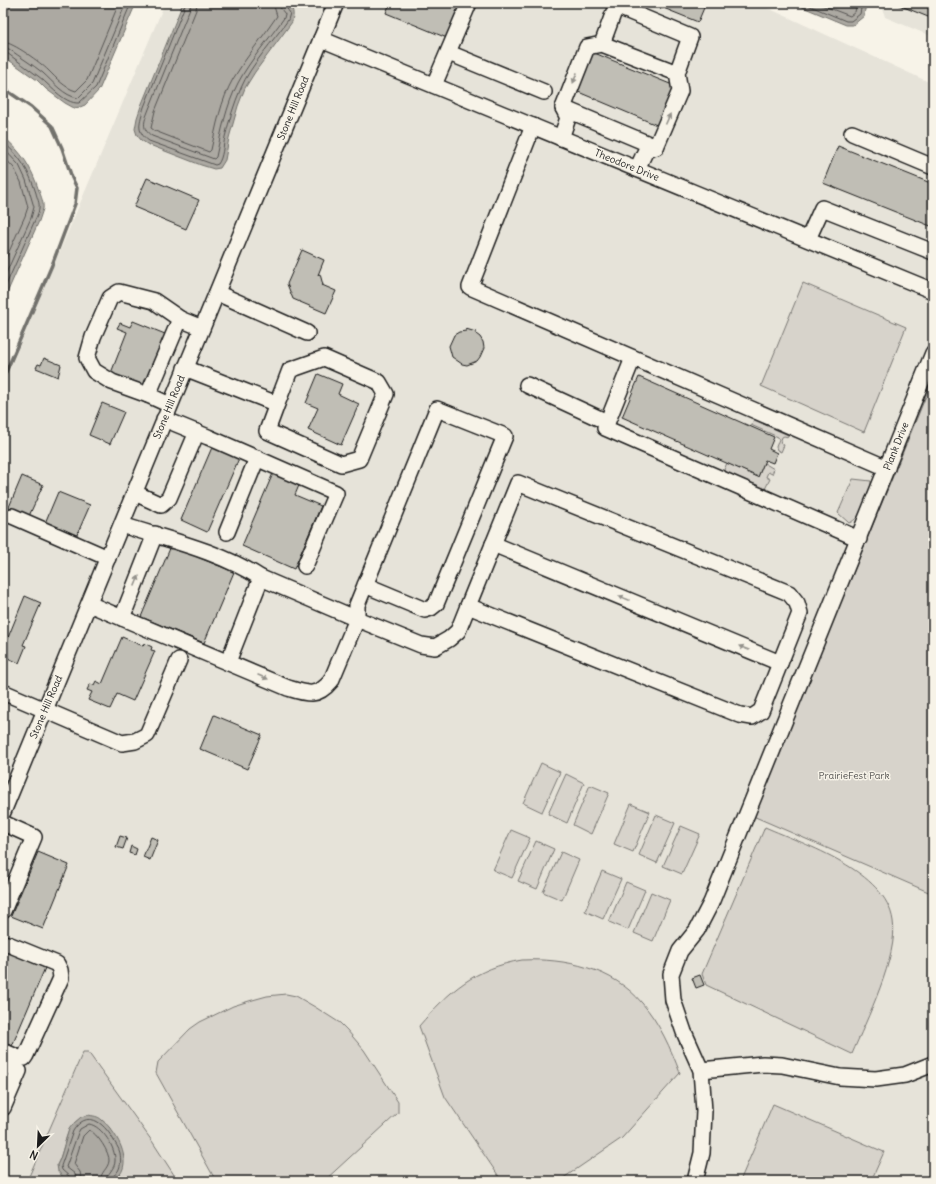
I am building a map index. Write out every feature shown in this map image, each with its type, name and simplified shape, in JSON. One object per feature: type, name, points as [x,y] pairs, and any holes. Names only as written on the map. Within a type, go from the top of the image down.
[{"type":"street","name":"Stone Hill Road","points":[[3,812],[336,3]]},
{"type":"street","points":[[434,86],[469,3]]},
{"type":"street","points":[[602,44],[616,6],[690,37],[677,73],[680,91],[656,147]]},
{"type":"street","name":"Theodore Drive","points":[[321,39],[933,291]]},
{"type":"street","points":[[561,138],[568,118],[563,108],[587,47],[602,44],[677,73]]},
{"type":"street","points":[[449,53],[544,92]]},
{"type":"street","points":[[563,108],[656,147]]},
{"type":"street","points":[[533,126],[470,287],[887,468]]},
{"type":"street","points":[[852,133],[933,167]]},
{"type":"street","points":[[637,169],[646,150],[656,147]]},
{"type":"street","points":[[808,239],[822,208],[933,252]]},
{"type":"street","points":[[170,405],[112,382],[94,371],[87,358],[93,337],[110,298],[119,292],[154,301],[180,319],[202,328]]},
{"type":"street","points":[[217,293],[307,332]]},
{"type":"street","points":[[148,395],[180,319]]},
{"type":"street","name":"Plank Drive","points":[[695,1181],[702,1154],[704,1111],[701,1070],[684,1032],[673,1000],[671,974],[680,951],[696,930],[711,903],[933,353]]},
{"type":"street","points":[[324,358],[379,382],[386,394],[359,459],[341,464],[267,431],[277,404],[290,370],[324,358]]},
{"type":"street","points":[[634,358],[605,428],[858,539]]},
{"type":"street","points":[[185,368],[277,404]]},
{"type":"street","points":[[527,385],[607,422]]},
{"type":"street","points":[[89,604],[288,688],[307,694],[316,693],[324,689],[331,681],[357,619],[357,605],[364,586],[437,409],[505,436],[436,604],[425,610],[364,586]]},
{"type":"street","points":[[164,419],[336,493],[305,566]]},
{"type":"street","points":[[135,494],[161,505],[169,498],[196,432]]},
{"type":"street","points":[[227,532],[257,458]]},
{"type":"street","points":[[122,525],[148,534],[155,534],[186,544],[244,567],[261,578],[357,619],[421,645],[434,647],[449,640],[458,631],[468,606],[493,544],[518,483],[789,593],[797,603],[800,613],[760,711],[752,717],[740,715],[468,606]]},
{"type":"street","points":[[12,516],[108,558]]},
{"type":"street","points":[[122,618],[155,534]]},
{"type":"street","points":[[493,544],[780,663]]},
{"type":"street","points":[[228,662],[261,578]]},
{"type":"street","points":[[3,692],[122,743],[135,741],[147,735],[179,660]]},
{"type":"street","points":[[3,823],[34,837],[3,911]]},
{"type":"street","points":[[3,944],[8,944],[57,964],[61,974],[61,978],[24,1058],[19,1058],[3,1051]]},
{"type":"street","points":[[3,1064],[19,1071],[3,1108]]},
{"type":"street","points":[[701,1070],[763,1064],[782,1065],[840,1077],[876,1079],[905,1075],[933,1064]]},
{"type":"shaded area","points":[[165,3],[757,3],[933,84],[933,1181],[3,1181],[3,385]]},
{"type":"shaded area","points":[[881,3],[933,3],[933,37],[885,17]]},
{"type":"green space","points":[[803,283],[906,327],[864,432],[761,386]]},
{"type":"green space","name":"PrairieFest Park","points":[[933,379],[933,894],[753,816]]},
{"type":"green space","points":[[754,420],[788,435],[788,437],[782,437],[780,443],[784,445],[781,452],[777,450],[776,447],[779,439],[778,437],[751,425]]},
{"type":"green space","points":[[727,463],[758,477],[764,463],[774,469],[772,474],[768,472],[766,477],[770,479],[764,491],[723,472]]},
{"type":"green space","points":[[853,479],[871,481],[871,484],[861,512],[858,517],[849,523],[838,513]]},
{"type":"green space","points":[[541,763],[560,772],[542,812],[523,803]]},
{"type":"green space","points":[[566,774],[584,783],[567,823],[548,814]]},
{"type":"green space","points":[[590,785],[609,793],[591,834],[573,825]]},
{"type":"green space","points":[[631,804],[650,812],[633,852],[614,844]]},
{"type":"green space","points":[[656,815],[675,823],[657,863],[639,855]]},
{"type":"green space","points":[[681,826],[700,834],[682,874],[663,866]]},
{"type":"green space","points":[[765,827],[822,851],[842,862],[860,874],[876,888],[887,903],[893,921],[894,935],[891,951],[880,988],[852,1054],[706,985],[702,974]]},
{"type":"green space","points":[[511,830],[530,838],[512,878],[493,870]]},
{"type":"green space","points":[[536,841],[554,849],[537,889],[518,881]]},
{"type":"green space","points":[[561,852],[579,860],[562,900],[543,892]]},
{"type":"green space","points":[[602,871],[621,879],[603,919],[585,911]]},
{"type":"green space","points":[[626,882],[645,890],[628,930],[609,922]]},
{"type":"green space","points":[[651,892],[670,900],[653,941],[634,933]]},
{"type":"green space","points":[[522,960],[571,963],[603,973],[617,981],[630,991],[648,1010],[669,1045],[680,1073],[622,1138],[559,1181],[502,1181],[445,1097],[419,1026],[441,1002],[464,983],[490,969]]},
{"type":"green space","points":[[286,994],[296,996],[315,1007],[340,1023],[347,1030],[364,1050],[398,1102],[398,1113],[324,1181],[216,1181],[156,1073],[158,1062],[190,1029],[200,1022],[233,1006],[267,996]]},
{"type":"green space","points":[[83,1052],[88,1052],[152,1141],[178,1181],[112,1181],[115,1180],[88,1115],[80,1119],[70,1129],[57,1165],[68,1180],[76,1181],[27,1181]]},
{"type":"green space","points":[[773,1104],[884,1152],[871,1181],[740,1181]]},
{"type":"water","points":[[3,3],[136,3],[99,90],[85,105],[74,108],[65,103],[46,89],[37,80],[3,56]]},
{"type":"water","points":[[183,3],[287,3],[293,11],[292,22],[245,88],[229,138],[225,160],[220,168],[214,169],[201,165],[147,144],[137,135],[135,129],[141,106]]},
{"type":"water","points":[[793,3],[866,3],[864,16],[853,25],[846,25]]},
{"type":"water","points":[[3,136],[16,148],[29,167],[43,202],[43,210],[3,302]]},
{"type":"water","points":[[88,1115],[99,1118],[108,1126],[114,1133],[122,1150],[124,1159],[123,1168],[119,1175],[112,1181],[68,1180],[58,1171],[57,1165],[69,1129],[81,1117]]},
{"type":"building","points":[[390,3],[454,3],[461,6],[447,38],[386,13]]},
{"type":"building","points":[[651,3],[706,3],[698,22]]},
{"type":"building","points":[[894,3],[933,3],[933,19]]},
{"type":"building","points":[[592,52],[675,86],[659,126],[576,91]]},
{"type":"building","points":[[838,146],[933,184],[933,227],[823,183]]},
{"type":"building","points":[[147,178],[199,200],[186,229],[134,207]]},
{"type":"building","points":[[302,250],[324,260],[318,275],[320,274],[322,285],[336,291],[326,313],[293,299],[287,284]]},
{"type":"building","points":[[133,321],[165,334],[143,386],[111,373],[127,332],[117,328],[120,323],[130,327]]},
{"type":"building","points":[[466,329],[476,332],[483,342],[484,348],[477,361],[467,365],[462,364],[452,357],[449,346],[454,335],[459,332],[466,331]]},
{"type":"building","points":[[44,358],[61,365],[58,377],[36,368],[38,364],[41,365]]},
{"type":"building","points":[[318,374],[342,384],[338,394],[359,404],[341,445],[308,430],[318,408],[306,403]]},
{"type":"building","points":[[639,377],[774,437],[769,449],[777,453],[773,463],[765,460],[758,477],[622,417]]},
{"type":"building","points":[[102,403],[124,412],[110,444],[89,435]]},
{"type":"building","points":[[213,445],[240,456],[207,532],[181,520]]},
{"type":"building","points":[[274,471],[300,483],[295,495],[321,506],[294,569],[242,546]]},
{"type":"building","points":[[22,476],[43,485],[29,516],[9,507]]},
{"type":"building","points":[[58,492],[90,505],[76,537],[45,523]]},
{"type":"building","points":[[171,546],[234,572],[204,643],[141,617]]},
{"type":"building","points":[[25,596],[41,603],[23,645],[26,646],[19,663],[3,656],[3,644],[5,639],[7,640]]},
{"type":"building","points":[[122,637],[143,646],[144,643],[152,647],[151,650],[155,651],[133,701],[117,694],[110,709],[88,700],[92,692],[87,690],[90,684],[94,685],[96,681],[102,684]]},
{"type":"building","points":[[214,715],[262,735],[247,769],[200,749]]},
{"type":"building","points":[[120,836],[127,838],[123,849],[116,847]]},
{"type":"building","points":[[151,837],[158,840],[150,860],[143,857]]},
{"type":"building","points":[[131,846],[137,849],[135,855],[129,853]]},
{"type":"building","points":[[38,852],[69,865],[43,929],[11,916]]},
{"type":"building","points":[[3,950],[45,968],[12,1046],[3,1042]]},
{"type":"building","points":[[700,975],[704,985],[696,988],[692,978]]},
{"type":"waterway","points":[[3,88],[31,107],[52,126],[77,188],[75,204],[52,265],[3,379]]}]
